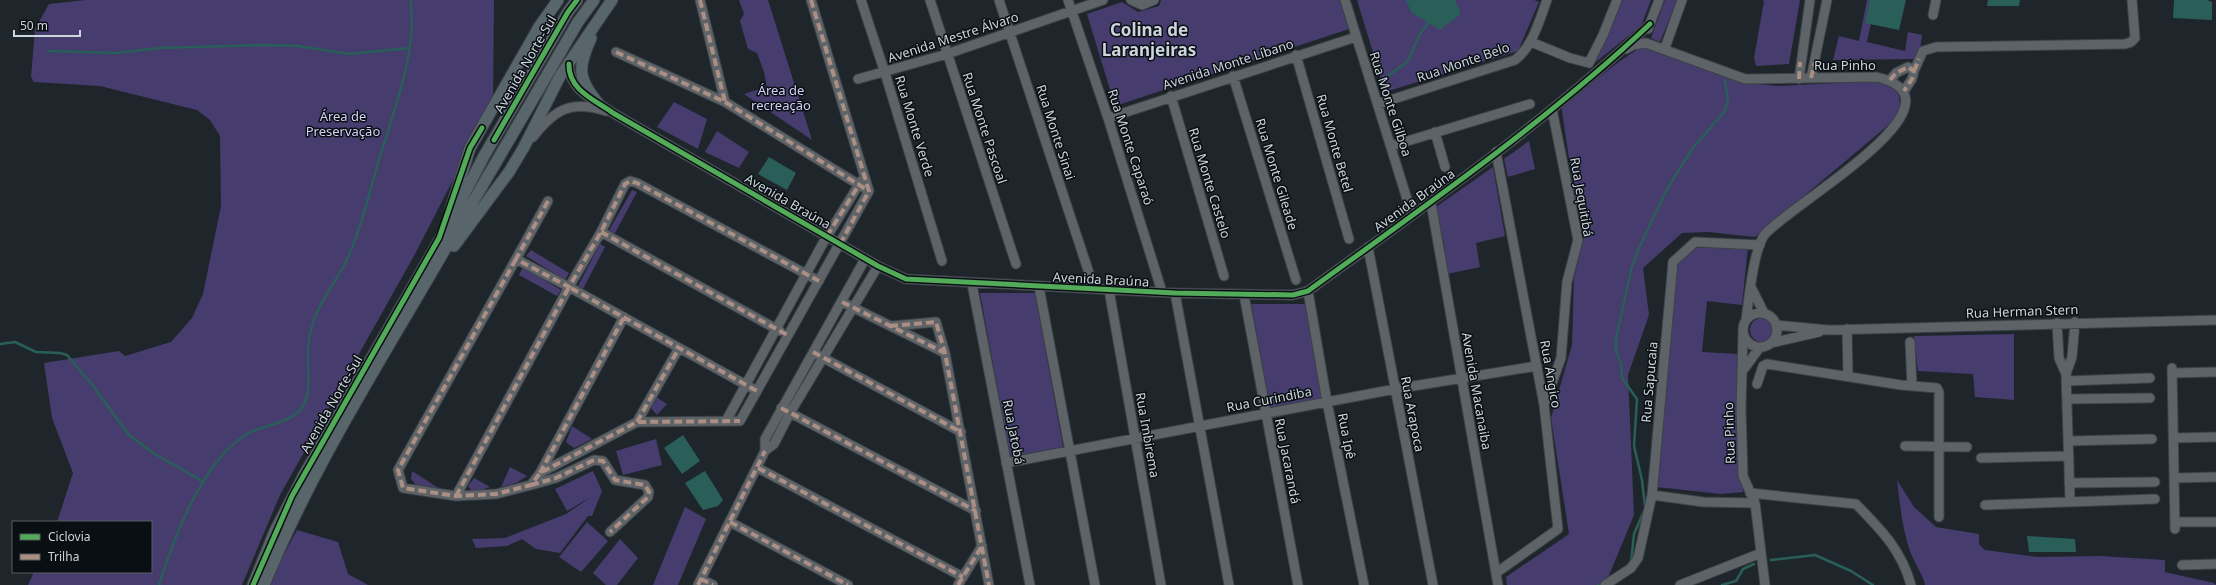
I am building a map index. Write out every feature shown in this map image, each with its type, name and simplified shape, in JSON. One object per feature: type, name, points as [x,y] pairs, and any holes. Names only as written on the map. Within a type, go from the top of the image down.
[{"type":"main road","name":"Avenida Norte-Sul","points":[[264,585],[288,529],[309,487],[429,277],[583,15],[594,0]]},
{"type":"main road","points":[[439,238],[470,148],[556,3],[563,1],[574,4],[588,19],[588,26],[573,50],[568,64]]},
{"type":"main road","points":[[429,277],[467,230],[524,147],[548,97],[568,64],[610,3]]},
{"type":"main road","points":[[598,103],[582,80],[581,68],[588,45],[610,3]]},
{"type":"main road","name":"Avenida Norte-Sul","points":[[253,585],[275,531],[292,496],[480,164],[574,4]]},
{"type":"main road","points":[[482,128],[482,137],[473,155],[475,160],[496,172],[503,171],[514,162]]},
{"type":"street","points":[[700,0],[725,102]]},
{"type":"street","points":[[540,473],[637,422],[740,421],[840,244],[868,191],[811,0]]},
{"type":"street","name":"Rua Monte Verde","points":[[861,0],[885,73],[942,261]]},
{"type":"street","name":"Rua Monte Pascoal","points":[[930,0],[1016,264]]},
{"type":"street","name":"Rua Monte Sinai","points":[[999,0],[1089,273]]},
{"type":"street","name":"Rua Monte Caparaó","points":[[1068,0],[1108,118],[1162,292]]},
{"type":"street","name":"Avenida Mestre Álvaro","points":[[858,79],[885,73],[947,54],[1105,0]]},
{"type":"street","points":[[1131,0],[1142,5],[1154,0]]},
{"type":"street","name":"Rua Monte Gilboa","points":[[1345,0],[1412,215]]},
{"type":"street","name":"Rua Monte Belo","points":[[1378,104],[1506,64],[1523,54],[1530,42],[1546,0]]},
{"type":"street","points":[[1530,42],[1570,58],[1588,63],[1603,35],[1617,0]]},
{"type":"street","name":"Avenida Braúna","points":[[568,64],[571,78],[578,89],[613,113],[865,259],[906,279],[972,284],[1175,293],[1293,296],[1308,291],[1430,202],[1552,109],[1620,52],[1650,24],[1659,0]]},
{"type":"street","points":[[1665,48],[1682,0]]},
{"type":"street","points":[[1799,79],[1810,0]]},
{"type":"street","points":[[1811,78],[1827,0]]},
{"type":"street","points":[[1933,15],[1936,0]]},
{"type":"street","points":[[1760,347],[1748,342],[1743,334],[1743,326],[1746,320],[1760,245],[1767,232],[1874,148],[1902,118],[1907,104],[1904,91],[1912,78],[1912,69],[1922,51],[1936,47],[2125,44],[2131,42],[2135,38],[2132,0]]},
{"type":"street","points":[[1646,43],[1645,38],[1650,24]]},
{"type":"street","name":"Avenida Monte Líbano","points":[[1108,118],[1296,55],[1356,37]]},
{"type":"street","name":"Avenida Braúna","points":[[1620,52],[1633,45],[1646,43]]},
{"type":"street","name":"Rua Pinho","points":[[1646,43],[1665,48],[1745,79],[1877,77],[1890,80],[1904,91]]},
{"type":"street","points":[[616,52],[725,102],[868,191]]},
{"type":"street","name":"Rua Monte Betel","points":[[1296,55],[1349,239]]},
{"type":"street","points":[[1890,80],[1896,73],[1912,69]]},
{"type":"street","name":"Rua Monte Gileade","points":[[1233,76],[1296,280]]},
{"type":"street","name":"Rua Monte Castelo","points":[[1171,96],[1224,276]]},
{"type":"street","points":[[1391,146],[1530,104]]},
{"type":"street","name":"Avenida Braúna","points":[[524,147],[550,117],[561,110],[569,107],[584,107],[613,113]]},
{"type":"street","name":"Rua Jequitibá","points":[[1544,405],[1561,358],[1567,282],[1570,265],[1578,246],[1566,171],[1552,109]]},
{"type":"street","points":[[1435,132],[1445,167]]},
{"type":"street","name":"Rua Angico","points":[[1496,152],[1544,405],[1558,530],[1496,573]]},
{"type":"street","points":[[726,421],[745,384],[807,274],[826,236],[858,185],[865,177]]},
{"type":"street","points":[[456,496],[569,287],[601,232],[625,184],[630,181],[637,183],[819,281]]},
{"type":"street","points":[[548,202],[398,470],[403,488],[456,496],[496,494],[563,476],[594,460],[604,461],[615,480],[645,485],[648,492],[648,496],[610,532]]},
{"type":"street","name":"Avenida Macanaiba","points":[[1430,202],[1498,585]]},
{"type":"street","points":[[601,232],[788,336]]},
{"type":"street","name":"Rua Sapucaia","points":[[1605,585],[1631,568],[1638,558],[1652,495],[1673,262],[1695,242],[1760,245]]},
{"type":"street","name":"Rua Arapoca","points":[[1368,247],[1433,585]]},
{"type":"street","points":[[516,259],[757,391]]},
{"type":"street","points":[[713,585],[699,582],[758,468],[765,451],[765,439],[865,259]]},
{"type":"street","points":[[765,451],[774,444],[790,413],[878,266]]},
{"type":"street","name":"Rua Jatobá","points":[[972,284],[1030,585]]},
{"type":"street","points":[[1039,287],[1095,585]]},
{"type":"street","points":[[1751,287],[1764,313]]},
{"type":"street","name":"Rua Imbirema","points":[[1109,290],[1161,585]]},
{"type":"street","name":"Rua Ipê","points":[[1308,291],[1327,402],[1364,585]]},
{"type":"street","points":[[1175,293],[1228,585]]},
{"type":"street","name":"Rua Jacarandá","points":[[1244,295],[1298,585]]},
{"type":"street","points":[[842,302],[946,353]]},
{"type":"street","points":[[1743,370],[1760,347],[1771,343],[1777,333],[1776,325],[1770,316],[1764,313],[1754,314],[1746,320]]},
{"type":"street","points":[[531,485],[540,473],[624,317]]},
{"type":"street","name":"Rua Herman Stern","points":[[1776,325],[1828,330],[2075,322],[2216,320]]},
{"type":"street","points":[[890,326],[936,322],[946,353],[989,585]]},
{"type":"street","points":[[2066,377],[2072,358],[2075,322]]},
{"type":"street","points":[[2057,323],[2059,358],[2066,377],[2070,500]]},
{"type":"street","points":[[1847,329],[1848,376]]},
{"type":"street","name":"Rua Herman Stern","points":[[1771,343],[1828,330]]},
{"type":"street","name":"Rua Pinho","points":[[1743,334],[1741,403],[1743,476],[1754,503],[1765,585]]},
{"type":"street","points":[[1910,342],[1912,386]]},
{"type":"street","points":[[637,422],[679,348]]},
{"type":"street","points":[[813,352],[961,432]]},
{"type":"street","points":[[1757,384],[1763,366],[1767,364],[1912,386],[1935,387],[1938,389],[1939,517]]},
{"type":"street","name":"Rua Curindiba","points":[[1006,463],[1395,389],[1537,366]]},
{"type":"street","points":[[2216,372],[2172,370],[2175,525],[2216,522]]},
{"type":"street","points":[[2066,377],[2150,378]]},
{"type":"street","points":[[2067,399],[2150,398]]},
{"type":"street","points":[[781,408],[976,511]]},
{"type":"street","points":[[2174,438],[2216,437]]},
{"type":"street","points":[[2068,441],[2152,439]]},
{"type":"street","points":[[1905,446],[1967,447]]},
{"type":"street","points":[[1981,458],[2069,456]]},
{"type":"street","points":[[758,468],[960,581],[982,546]]},
{"type":"street","points":[[2175,478],[2216,477]]},
{"type":"street","points":[[2069,483],[2155,482]]},
{"type":"street","points":[[1750,493],[1856,504],[1890,539],[1905,566],[1911,585]]},
{"type":"street","points":[[1652,495],[1703,502],[1754,503]]},
{"type":"street","points":[[1985,505],[2070,500],[2155,499]]},
{"type":"street","points":[[730,522],[848,585]]},
{"type":"street","points":[[1683,584],[1761,553]]},
{"type":"street","points":[[2182,564],[2216,564]]},
{"type":"green space","name":"Área de Preservação","points":[[86,0],[494,0],[493,102],[415,254],[280,495],[242,585],[28,585],[34,573],[152,573],[152,521],[57,521],[73,473],[52,418],[44,363],[119,351],[125,356],[171,342],[192,318],[203,294],[221,206],[220,136],[210,120],[197,110],[100,86],[34,82],[31,77],[35,29],[49,4]]},
{"type":"green space","name":"Área de recreação","points":[[739,0],[768,0],[812,140],[744,94],[767,87],[764,72],[757,53],[748,49],[740,21],[744,14]]},
{"type":"green space","points":[[1161,0],[1340,0],[1349,29],[1115,106],[1087,14],[1122,2],[1138,12],[1159,6]]},
{"type":"green space","points":[[1357,0],[1534,0],[1539,2],[1518,51],[1385,92]]},
{"type":"green space","points":[[1623,0],[1651,0],[1641,26],[1588,68],[1604,43]]},
{"type":"green space","points":[[1665,0],[1677,0],[1660,42],[1651,38]]},
{"type":"green space","points":[[1762,0],[1800,0],[1789,64],[1756,66],[1754,58],[1764,1]]},
{"type":"green space","points":[[1867,0],[1876,0],[1867,42],[1905,51],[1908,32],[1922,35],[1919,59],[1833,60],[1839,36],[1859,41]]},
{"type":"green space","points":[[1644,45],[1742,82],[1777,86],[1879,81],[1898,89],[1901,111],[1892,122],[1755,237],[1708,232],[1682,233],[1643,268],[1649,315],[1628,375],[1634,515],[1605,585],[1507,585],[1506,577],[1569,534],[1551,418],[1572,345],[1574,277],[1582,245],[1561,105]]},
{"type":"green space","points":[[674,102],[707,119],[698,149],[657,127]]},
{"type":"green space","points":[[717,131],[749,152],[739,168],[705,152]]},
{"type":"green space","points":[[1529,141],[1535,169],[1508,177],[1504,159]]},
{"type":"green space","points":[[1493,167],[1505,236],[1476,243],[1480,267],[1447,274],[1444,244],[1436,207]]},
{"type":"green space","points":[[632,190],[637,192],[614,235],[608,232]]},
{"type":"green space","points":[[600,244],[605,247],[583,289],[578,286]]},
{"type":"green space","points":[[1748,247],[1742,305],[1707,301],[1702,352],[1737,354],[1737,423],[1743,492],[1721,494],[1656,487],[1674,270],[1690,248]]},
{"type":"green space","points":[[531,250],[569,273],[565,280],[526,256]]},
{"type":"green space","points":[[523,267],[561,290],[557,296],[519,275]]},
{"type":"green space","points":[[980,293],[1035,293],[1063,447],[1010,457]]},
{"type":"green space","points":[[1251,304],[1305,304],[1323,398],[1270,408]]},
{"type":"green space","points":[[1762,318],[1770,322],[1774,330],[1770,338],[1762,342],[1754,338],[1750,330],[1754,322]]},
{"type":"green space","points":[[2014,334],[2014,400],[1975,397],[1973,374],[1918,371],[1914,336]]},
{"type":"green space","points":[[656,397],[667,404],[657,415],[651,408]]},
{"type":"green space","points":[[572,426],[592,439],[574,448],[566,442]]},
{"type":"green space","points":[[656,439],[662,465],[623,475],[616,451]]},
{"type":"green space","points":[[510,467],[527,476],[516,483],[501,487]]},
{"type":"green space","points":[[412,471],[443,491],[418,487],[411,479]]},
{"type":"green space","points":[[593,471],[602,491],[592,516],[588,516],[560,553],[536,549],[522,539],[507,546],[476,548],[472,539],[505,538],[566,514],[591,497],[567,511],[555,489]]},
{"type":"green space","points":[[474,478],[490,487],[478,491],[471,490],[468,486]]},
{"type":"green space","points":[[1897,480],[1914,507],[1936,527],[1979,534],[1979,544],[1985,550],[2037,557],[2100,556],[2165,560],[2165,572],[2214,583],[2216,585],[1925,585],[1907,542]]},
{"type":"green space","points":[[685,507],[706,519],[678,585],[653,585]]},
{"type":"green space","points":[[587,522],[608,541],[581,572],[559,557]]},
{"type":"green space","points":[[297,530],[338,542],[348,574],[368,585],[270,585],[278,565]]},
{"type":"green space","points":[[620,539],[638,558],[617,585],[606,585],[593,573]]},
{"type":"shaded area","points":[[1406,0],[1455,0],[1461,14],[1440,30],[1411,12]]},
{"type":"shaded area","points":[[1870,0],[1906,0],[1899,30],[1865,23]]},
{"type":"shaded area","points":[[1988,0],[2020,0],[2019,6],[1987,6]]},
{"type":"shaded area","points":[[2174,0],[2207,0],[2212,2],[2212,20],[2173,18]]},
{"type":"shaded area","points":[[769,157],[796,173],[787,190],[758,174]]},
{"type":"shaded area","points":[[683,435],[700,461],[682,474],[664,448]]},
{"type":"shaded area","points":[[705,471],[723,500],[718,506],[703,510],[685,483]]},
{"type":"shaded area","points":[[2027,536],[2075,539],[2076,552],[2029,552]]},
{"type":"waterway","points":[[159,585],[182,523],[203,481],[216,462],[231,446],[247,434],[292,417],[303,406],[306,400],[308,387],[308,346],[310,334],[316,314],[345,264],[362,221],[406,68],[412,32],[411,0]]},
{"type":"waterway","points":[[1381,81],[1407,62],[1420,34],[1430,21]]},
{"type":"waterway","points":[[48,51],[116,53],[159,48],[261,45],[298,46],[349,54],[410,48]]},
{"type":"waterway","points":[[1645,506],[1642,480],[1634,446],[1637,399],[1622,378],[1621,363],[1616,352],[1616,339],[1632,266],[1639,248],[1667,189],[1692,149],[1725,111],[1728,100],[1725,81]]},
{"type":"waterway","points":[[0,344],[15,342],[36,352],[60,353],[67,355],[90,382],[129,435],[155,454],[204,482]]},
{"type":"waterway","points":[[1631,562],[1634,534],[1644,511]]},
{"type":"waterway","points":[[1771,560],[1815,555],[1851,571],[1873,585]]},
{"type":"waterway","points":[[1722,585],[1736,581],[1743,569],[1754,564]]},
{"type":"waterway","points":[[1598,585],[1603,582]]},
{"type":"marked path","points":[[700,0],[725,102]]},
{"type":"marked path","points":[[811,0],[869,191],[840,244]]},
{"type":"marked path","points":[[616,52],[725,102],[869,191]]},
{"type":"marked path","points":[[1914,71],[1919,59]]},
{"type":"marked path","points":[[1799,79],[1800,62]]},
{"type":"marked path","points":[[1811,78],[1815,62]]},
{"type":"marked path","points":[[1890,80],[1896,73],[1908,67],[1914,71],[1912,79],[1904,91]]},
{"type":"marked path","points":[[548,201],[516,259],[569,287],[601,232],[625,184],[630,181],[637,183],[819,281]]},
{"type":"marked path","points":[[827,236],[860,183]]},
{"type":"marked path","points":[[601,232],[789,336]]},
{"type":"marked path","points":[[516,259],[398,470],[403,488],[456,496],[496,494],[531,485],[540,473],[637,422],[740,421]]},
{"type":"marked path","points":[[456,496],[569,287],[757,391]]},
{"type":"marked path","points":[[842,302],[945,353],[989,585]]},
{"type":"marked path","points":[[540,473],[624,317]]},
{"type":"marked path","points":[[890,326],[936,322],[945,353]]},
{"type":"marked path","points":[[637,422],[679,348]]},
{"type":"marked path","points":[[813,352],[961,432]]},
{"type":"marked path","points":[[781,408],[976,511]]},
{"type":"marked path","points":[[698,585],[765,451]]},
{"type":"marked path","points":[[531,485],[556,478],[594,460],[603,461],[615,480],[645,485],[649,492],[648,497],[610,532]]},
{"type":"marked path","points":[[758,468],[963,577]]},
{"type":"marked path","points":[[730,522],[848,585]]},
{"type":"marked path","points":[[958,585],[982,546]]},
{"type":"marked path","points":[[701,579],[713,585]]},
{"type":"cycle path","points":[[494,140],[568,12],[577,0]]},
{"type":"cycle path","points":[[569,64],[573,81],[578,88],[591,99],[878,266],[906,279],[1175,293],[1293,295],[1308,291],[1484,163],[1569,96],[1650,24]]},
{"type":"cycle path","points":[[253,585],[292,496],[439,238],[470,148],[482,128]]},
{"type":"district","name":"Colina de Laranjeiras","points":[[1149,39]]}]
